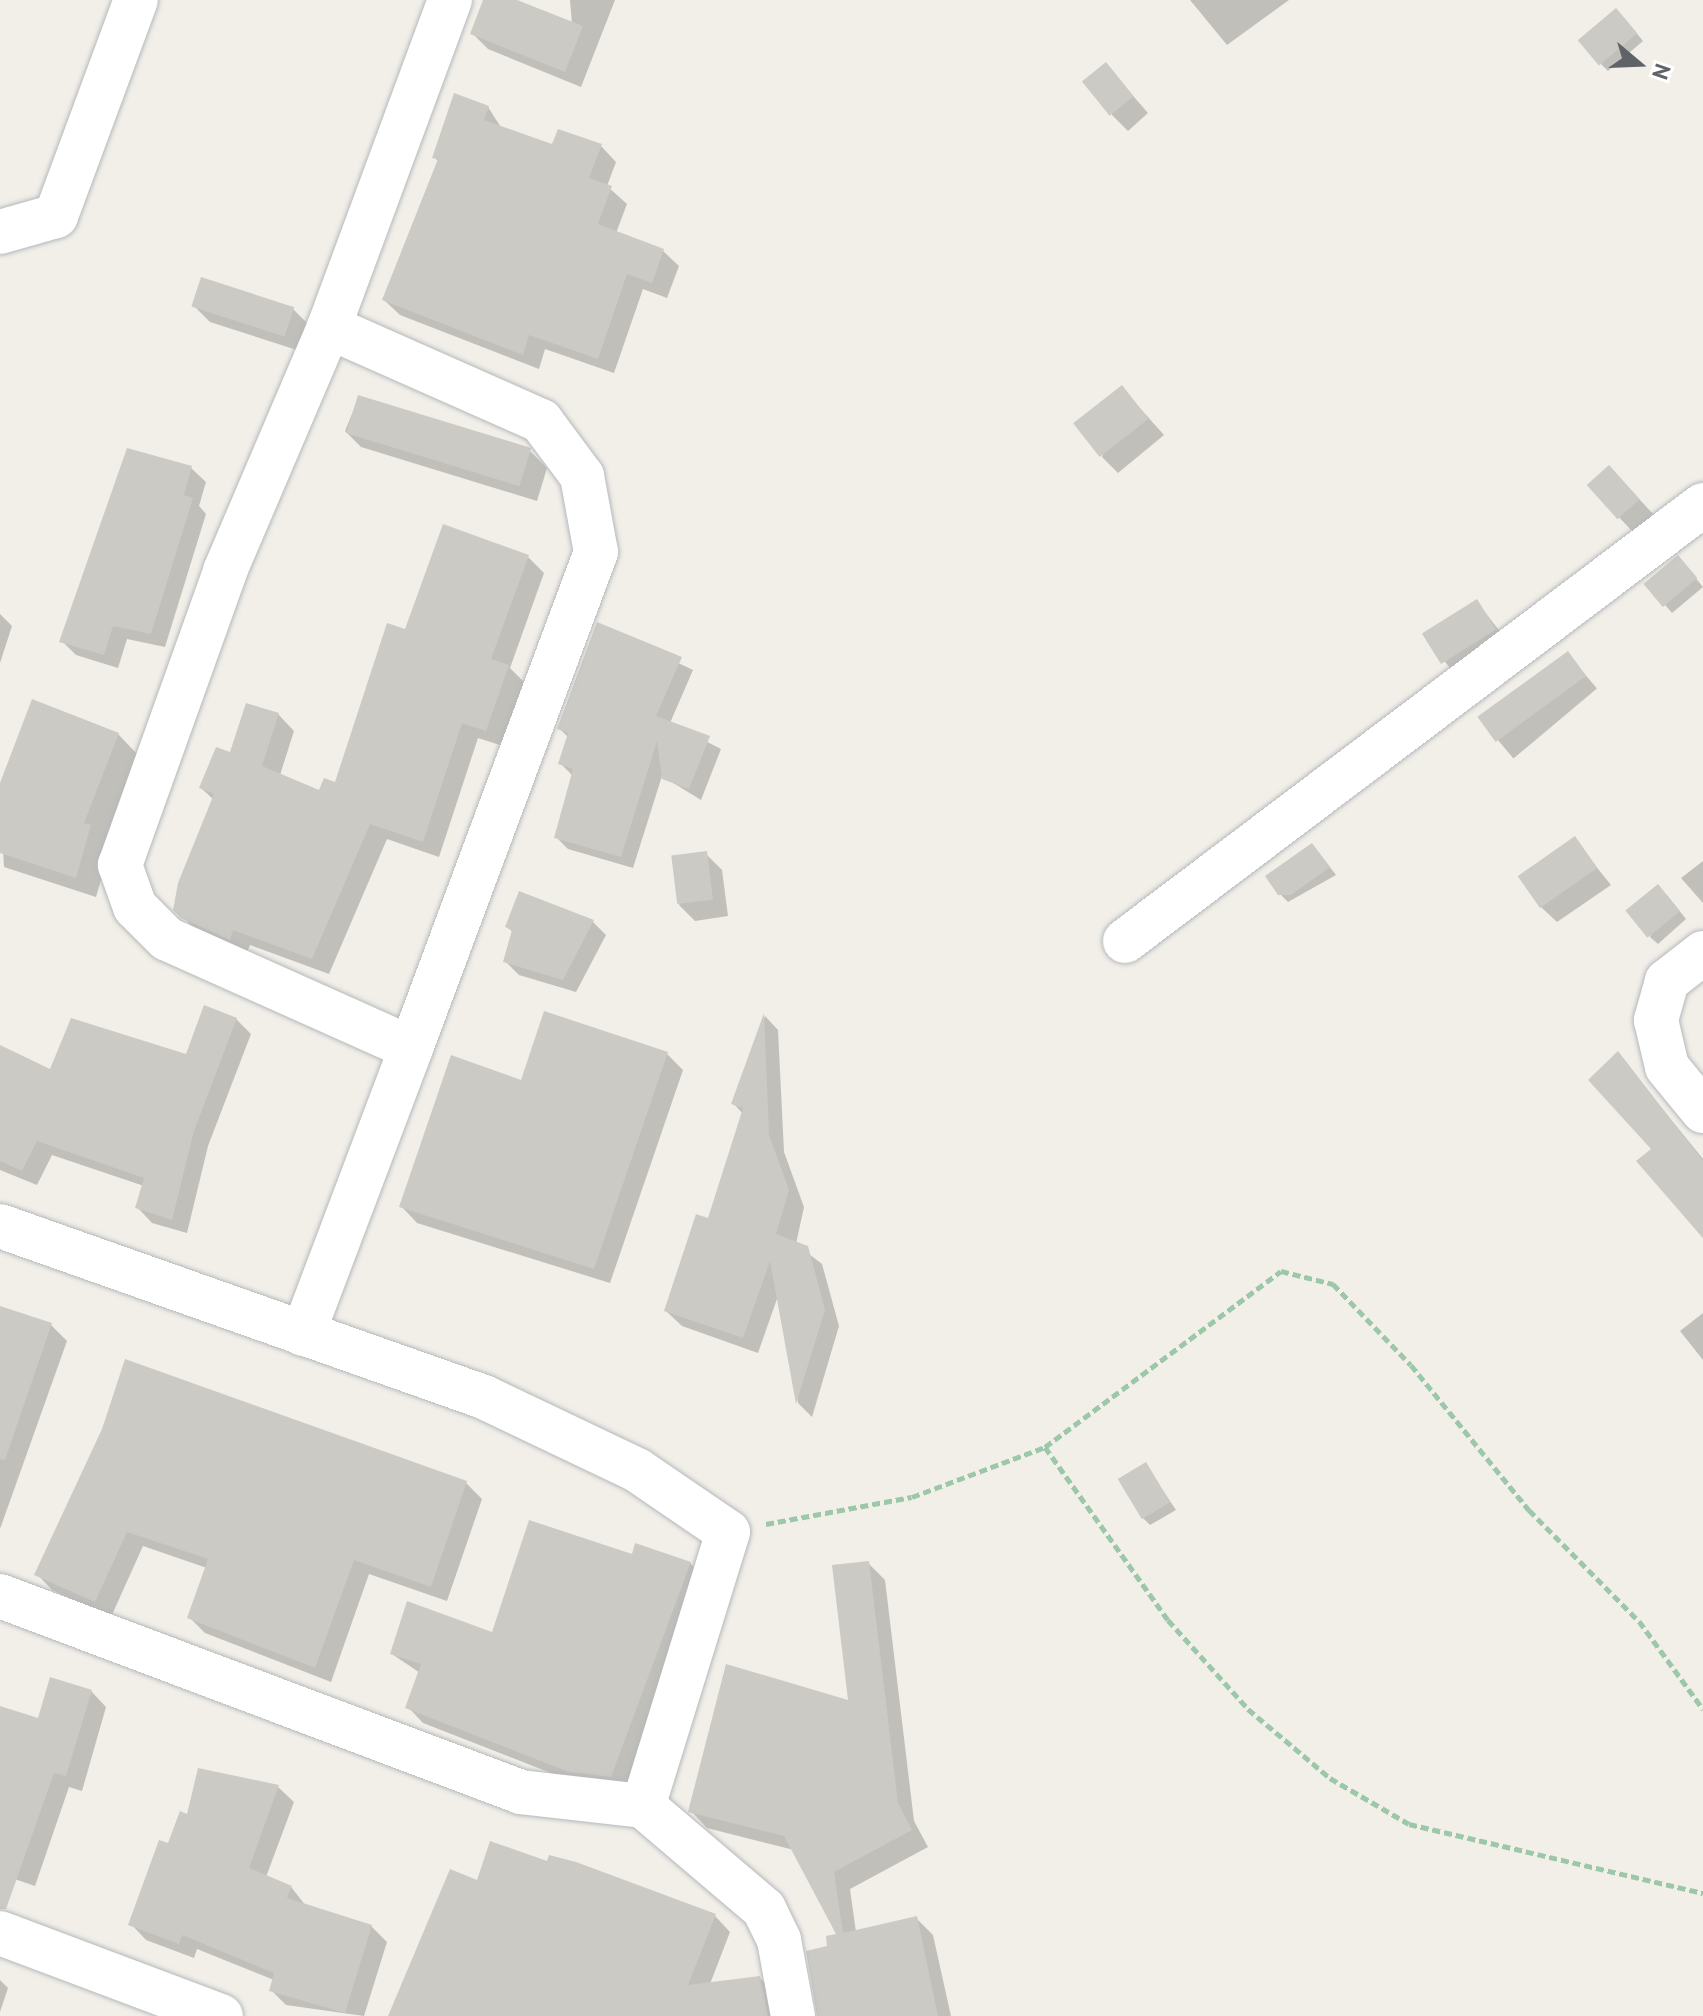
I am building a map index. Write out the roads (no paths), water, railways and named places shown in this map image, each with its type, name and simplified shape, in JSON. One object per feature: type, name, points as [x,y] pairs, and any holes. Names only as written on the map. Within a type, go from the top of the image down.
[{"type":"street","points":[[0,232],[56,216],[136,0]]},
{"type":"street","points":[[411,1048],[167,939],[135,907],[120,865],[225,571],[329,327],[450,0]]},
{"type":"street","points":[[303,1334],[596,552],[582,476],[541,421],[329,327]]},
{"type":"street","points":[[1125,941],[1703,505]]},
{"type":"street","points":[[1703,953],[1667,981],[1656,1020],[1667,1067],[1703,1111]]},
{"type":"street","points":[[0,1226],[484,1397],[637,1470],[728,1532],[643,1806]]},
{"type":"street","points":[[0,1596],[521,1792],[643,1806],[764,1909],[779,1940],[793,2016]]},
{"type":"street","points":[[0,1933],[221,2016]]}]
